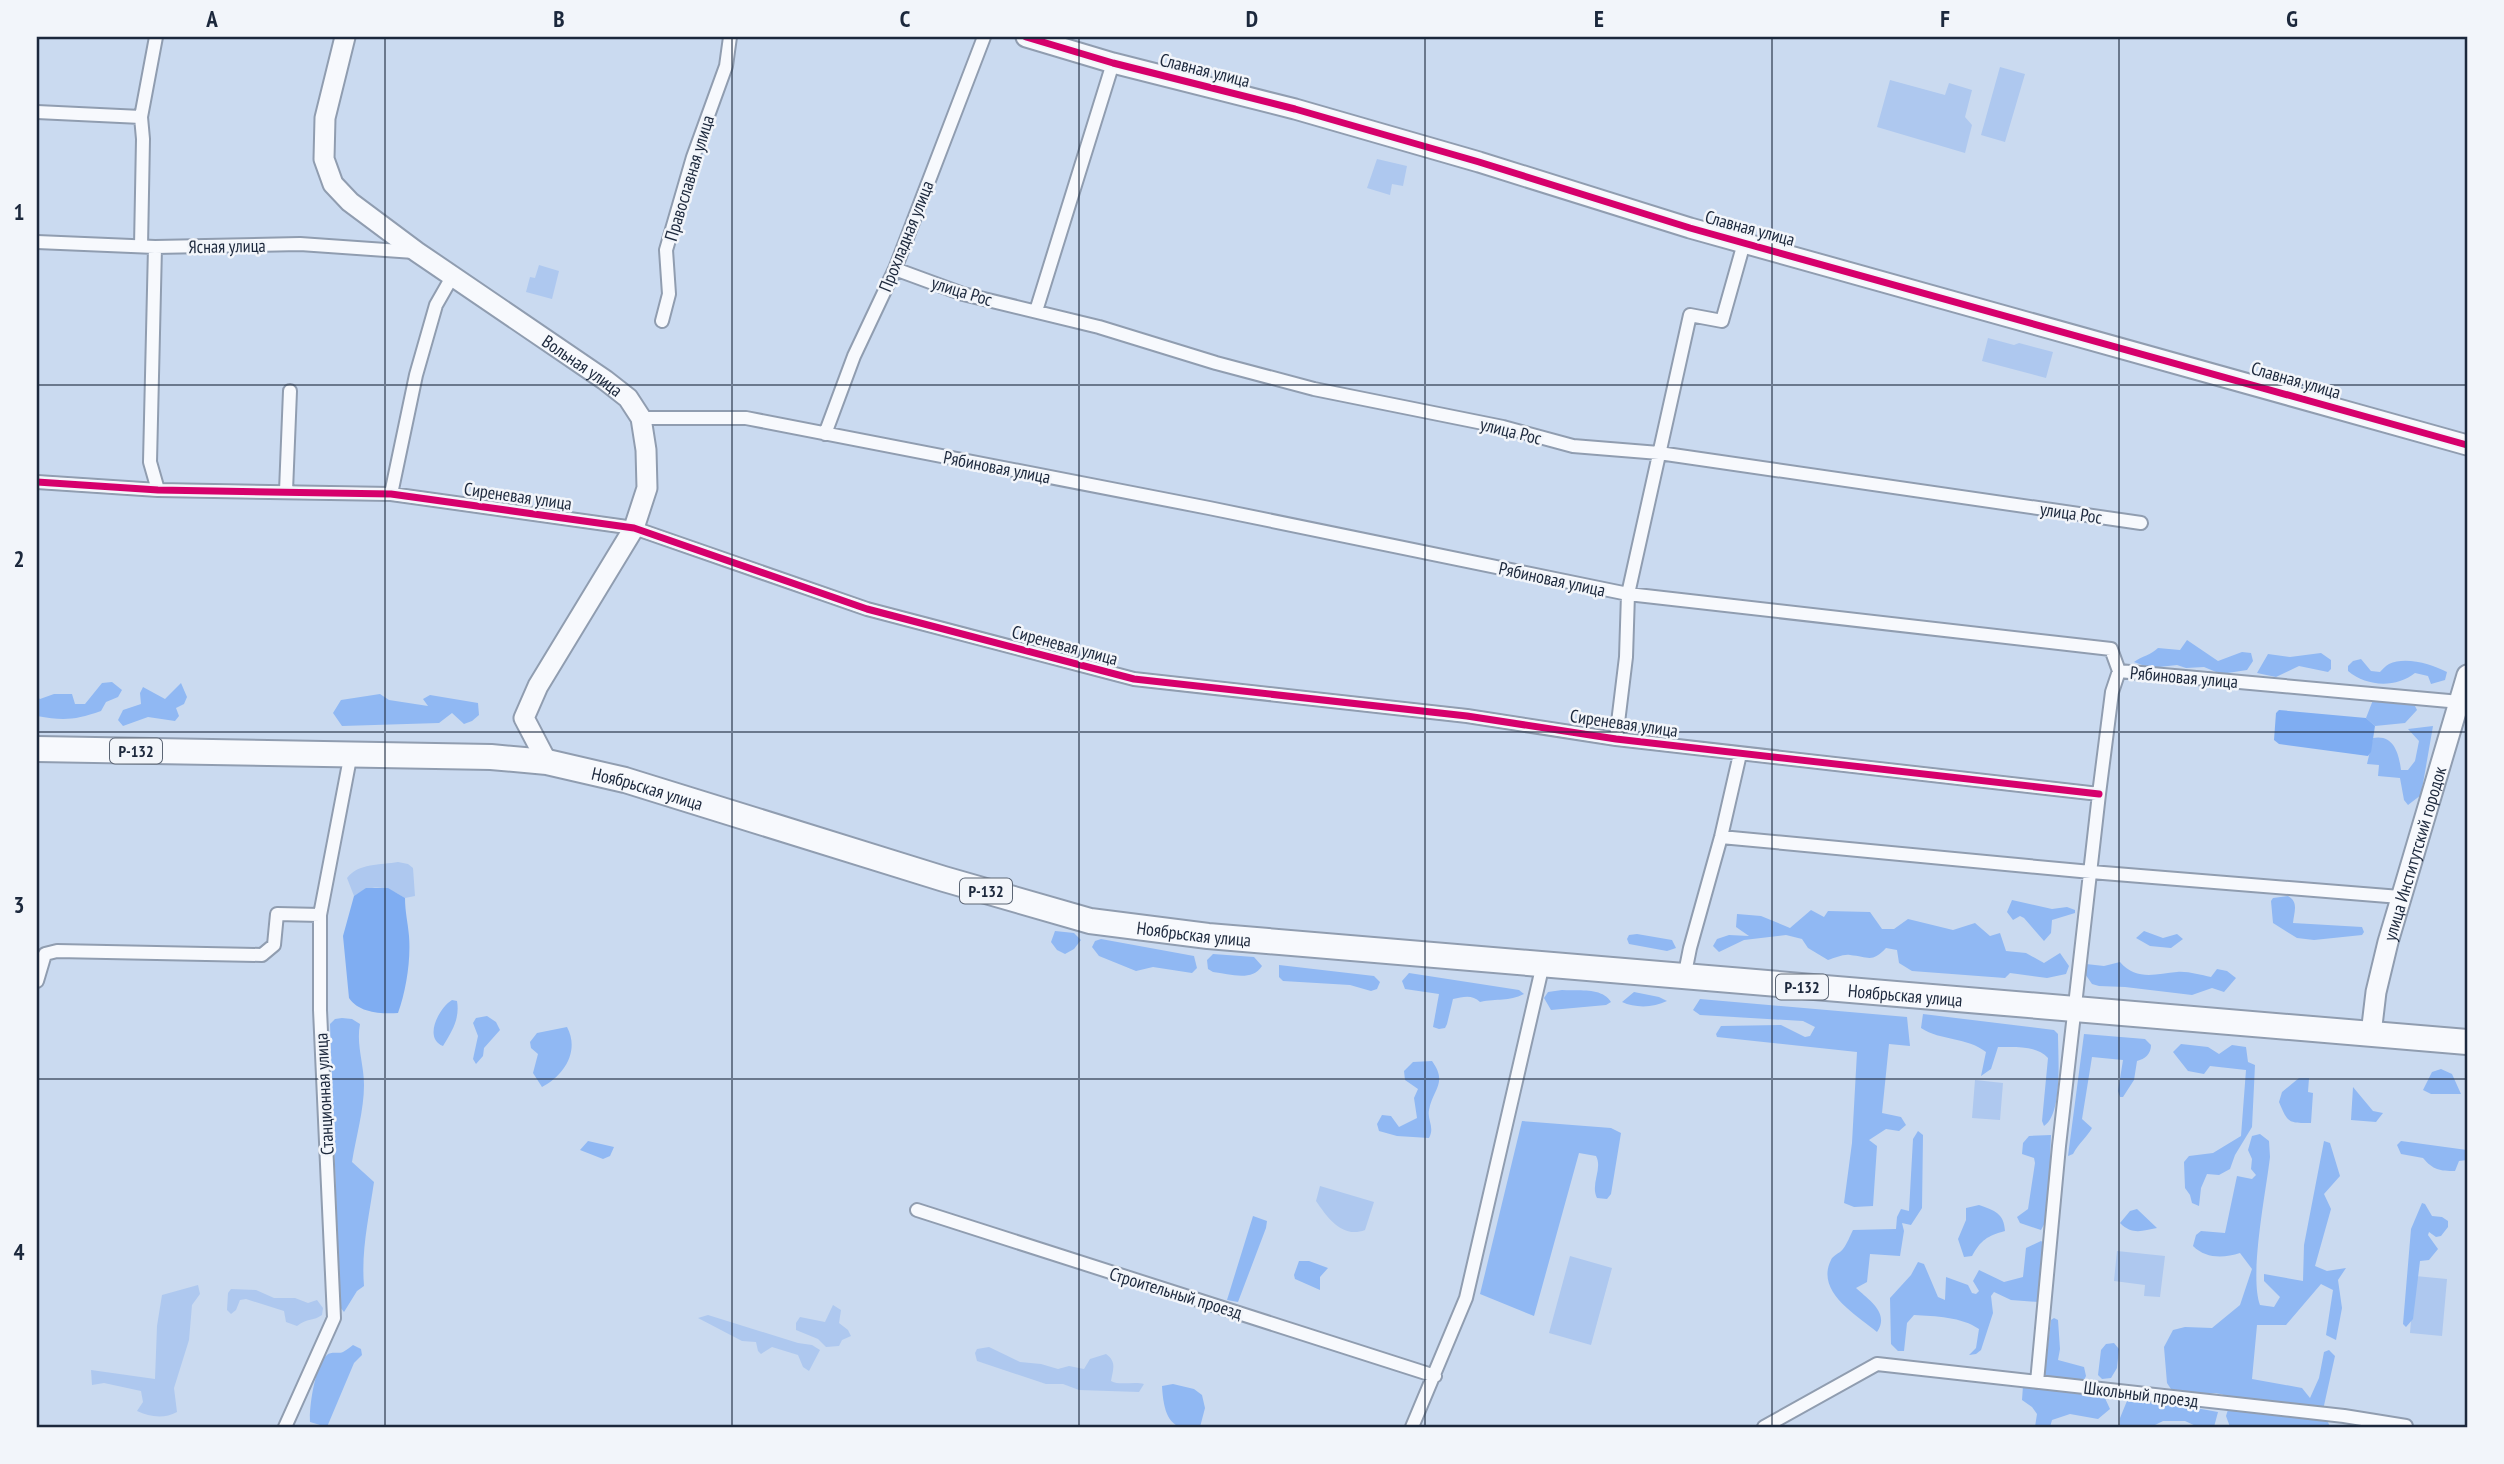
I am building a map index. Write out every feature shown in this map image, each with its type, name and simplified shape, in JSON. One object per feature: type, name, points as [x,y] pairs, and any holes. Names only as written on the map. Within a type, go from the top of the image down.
[{"type":"highway","name":"Ноябрьская улица","points":[[37,750],[351,753],[491,757],[547,762],[625,780],[944,879],[1090,921],[1208,936],[1684,978],[2371,1034]]},
{"type":"highway","name":"Р-132","points":[[2371,1034],[2467,1042]]},
{"type":"street","points":[[141,246],[141,117],[156,37]]},
{"type":"street","name":"Вольная улица","points":[[345,37],[325,118],[324,159],[334,184],[350,202],[417,252],[605,380],[628,398],[641,418]]},
{"type":"street","name":"Православная улица","points":[[662,321],[669,294],[666,250],[693,157],[726,66],[730,37]]},
{"type":"street","name":"Прохладная улица","points":[[825,434],[854,356],[895,269],[984,37]]},
{"type":"street","name":"Славная улица","points":[[1026,37],[1113,63],[1295,109],[1744,243],[2467,445]]},
{"type":"street","points":[[1036,311],[1113,63]]},
{"type":"street","points":[[37,112],[141,117]]},
{"type":"street","name":"Ясная улица","points":[[37,242],[155,247],[300,244],[417,252]]},
{"type":"street","points":[[1616,740],[1626,657],[1628,594],[1690,315],[1722,321],[1744,243]]},
{"type":"street","points":[[155,247],[150,462],[158,490]]},
{"type":"street","name":"улица Рос","points":[[895,269],[962,294],[1099,327],[1216,363],[1314,389],[1503,427],[1573,446],[1659,453],[2141,523]]},
{"type":"street","points":[[391,494],[416,375],[432,316],[452,277]]},
{"type":"street","points":[[286,491],[290,391]]},
{"type":"street","points":[[547,762],[524,718],[538,686],[634,528],[647,488],[646,450],[641,418]]},
{"type":"street","name":"Рябиновая улица","points":[[641,418],[746,418],[1209,508],[1628,594],[2110,649],[2119,671],[2459,702]]},
{"type":"street","name":"Сиреневая улица","points":[[37,482],[158,490],[391,494],[634,528],[867,609],[1134,680],[1467,716],[1616,740],[2099,794]]},
{"type":"street","points":[[2037,1382],[2099,794],[2112,692],[2119,671]]},
{"type":"street","name":"улица Институтский городок","points":[[2371,1034],[2376,992],[2400,897],[2467,675]]},
{"type":"street","name":"Станционная улица","points":[[285,1427],[334,1318],[320,1010],[320,915],[351,753]]},
{"type":"street","points":[[1684,978],[1740,754]]},
{"type":"street","points":[[1721,837],[2091,873],[2400,897]]},
{"type":"street","points":[[37,981],[45,954],[57,951],[262,955],[274,945],[276,914],[320,915]]},
{"type":"street","points":[[1412,1427],[1466,1298],[1543,964]]},
{"type":"street","name":"Строительный проезд","points":[[917,1210],[1435,1376]]},
{"type":"street","name":"Школьный проезд","points":[[1763,1427],[1877,1364],[2344,1416],[2406,1426]]},
{"type":"shaded area","points":[[2000,67],[2025,74],[2005,142],[1981,135]]},
{"type":"shaded area","points":[[1890,80],[1945,95],[1949,83],[1972,90],[1965,117],[1972,125],[1965,153],[1877,127]]},
{"type":"shaded area","points":[[1377,159],[1407,166],[1403,186],[1392,184],[1390,195],[1367,188]]},
{"type":"shaded area","points":[[539,265],[559,271],[552,299],[526,292],[530,277],[535,278]]},
{"type":"shaded area","points":[[1988,338],[2053,352],[2046,378],[1982,361]]},
{"type":"shaded area","points":[[2187,640],[2218,661],[2242,652],[2251,653],[2253,661],[2247,670],[2221,674],[2204,667],[2186,668],[2177,665],[2150,668],[2134,662],[2158,648],[2180,650]]},
{"type":"shaded area","points":[[2321,653],[2331,660],[2331,669],[2328,672],[2299,666],[2276,677],[2257,673],[2268,654],[2290,657]]},
{"type":"shaded area","points":[[2361,659],[2371,671],[2380,672],[2389,664],[2410,661],[2447,672],[2445,680],[2431,684],[2428,676],[2415,673],[2399,681],[2373,683],[2348,671],[2348,666],[2353,661]]},
{"type":"shaded area","points":[[112,682],[122,690],[118,697],[106,702],[101,711],[69,719],[37,716],[37,697],[40,699],[54,694],[72,694],[75,704],[85,704],[102,683]]},
{"type":"shaded area","points":[[181,683],[187,697],[184,704],[176,708],[179,716],[175,721],[148,717],[123,726],[118,720],[123,710],[141,704],[140,693],[143,687],[165,699]]},
{"type":"shaded area","points":[[380,694],[389,700],[428,706],[423,699],[430,695],[478,703],[479,715],[464,724],[452,713],[439,723],[342,726],[333,713],[341,700]]},
{"type":"shaded area","points":[[2373,700],[2403,702],[2415,706],[2417,710],[2405,723],[2375,726],[2366,718]]},
{"type":"shaded area","points":[[2279,710],[2366,718],[2375,726],[2371,752],[2368,756],[2279,744],[2274,740],[2276,713]]},
{"type":"shaded area","points":[[2433,726],[2421,795],[2408,805],[2404,800],[2400,778],[2378,776],[2379,765],[2367,764],[2373,738],[2391,742],[2397,752],[2401,770],[2408,770],[2415,761],[2419,741],[2408,729]]},
{"type":"shaded area","points":[[398,862],[413,868],[415,896],[405,898],[391,891],[374,888],[354,896],[347,878],[352,873],[370,866]]},
{"type":"shaded area","points":[[366,888],[388,888],[405,898],[409,955],[406,985],[398,1013],[364,1010],[349,998],[343,936],[354,896]]},
{"type":"shaded area","points":[[2288,896],[2295,904],[2293,923],[2362,927],[2364,932],[2362,935],[2314,940],[2297,938],[2273,923],[2271,901],[2273,898]]},
{"type":"shaded area","points":[[2012,900],[2052,909],[2067,907],[2075,910],[2075,913],[2052,920],[2051,933],[2044,941],[2024,918],[2020,916],[2013,920],[2007,912]]},
{"type":"shaded area","points":[[1811,910],[1824,917],[1828,911],[1870,912],[1882,929],[1894,929],[1908,919],[1953,930],[1975,923],[1990,936],[2000,933],[2006,951],[2026,953],[2044,963],[2060,953],[2069,966],[2066,974],[2047,978],[2010,973],[2005,978],[1912,971],[1899,963],[1897,950],[1886,948],[1873,957],[1847,955],[1828,960],[1808,948],[1802,939],[1786,935],[1744,940],[1719,952],[1713,946],[1717,939],[1729,935],[1749,936],[1736,927],[1737,914],[1761,916],[1790,928]]},
{"type":"shaded area","points":[[1055,931],[1074,933],[1081,940],[1074,949],[1065,954],[1057,950],[1051,942]]},
{"type":"shaded area","points":[[2144,931],[2163,938],[2177,934],[2183,939],[2171,948],[2150,946],[2136,938]]},
{"type":"shaded area","points":[[1629,935],[1672,940],[1676,948],[1667,951],[1629,944]]},
{"type":"shaded area","points":[[1101,939],[1194,956],[1197,968],[1192,973],[1153,967],[1136,971],[1099,956],[1092,947],[1095,941]]},
{"type":"shaded area","points":[[1213,954],[1254,957],[1262,966],[1253,974],[1247,975],[1213,972],[1208,969],[1207,960]]},
{"type":"shaded area","points":[[2120,962],[2140,974],[2181,972],[2211,977],[2217,969],[2227,971],[2236,978],[2224,992],[2212,988],[2192,995],[2099,986],[2092,984],[2083,971],[2086,964],[2104,966]]},
{"type":"shaded area","points":[[1279,965],[1374,976],[1380,982],[1377,989],[1371,991],[1350,985],[1283,981],[1279,977]]},
{"type":"shaded area","points":[[1409,973],[1519,990],[1524,994],[1480,1002],[1471,997],[1453,999],[1447,1024],[1445,1028],[1439,1029],[1433,1027],[1439,994],[1405,989],[1402,981]]},
{"type":"shaded area","points":[[1548,992],[1596,992],[1611,1002],[1606,1005],[1551,1010],[1544,998]]},
{"type":"shaded area","points":[[1634,992],[1667,1001],[1644,1006],[1622,1002]]},
{"type":"shaded area","points":[[1700,999],[1907,1017],[1910,1046],[1889,1044],[1882,1113],[1901,1117],[1906,1125],[1899,1131],[1886,1129],[1869,1140],[1877,1146],[1873,1206],[1854,1207],[1844,1203],[1852,1143],[1857,1052],[1717,1037],[1721,1026],[1781,1025],[1805,1037],[1810,1036],[1815,1027],[1803,1021],[1700,1015],[1693,1010]]},
{"type":"shaded area","points":[[452,1000],[457,1001],[456,1019],[443,1046],[434,1037],[435,1023],[442,1009]]},
{"type":"shaded area","points":[[1923,1014],[2054,1030],[2058,1034],[2058,1084],[2050,1120],[2044,1126],[2042,1121],[2048,1058],[2037,1051],[2024,1048],[1998,1047],[1991,1069],[1981,1076],[1986,1052],[1971,1044],[1921,1028]]},
{"type":"shaded area","points":[[487,1016],[496,1022],[500,1030],[484,1048],[483,1056],[476,1064],[473,1059],[478,1036],[473,1023],[476,1018]]},
{"type":"shaded area","points":[[335,1019],[352,1019],[360,1024],[359,1039],[364,1077],[364,1094],[352,1162],[374,1182],[365,1247],[364,1286],[357,1291],[344,1312],[340,1307],[330,1024]]},
{"type":"shaded area","points":[[567,1027],[572,1045],[568,1062],[557,1076],[542,1087],[533,1073],[538,1054],[531,1048],[530,1042],[537,1033]]},
{"type":"shaded area","points":[[2084,1034],[2145,1039],[2151,1048],[2147,1056],[2137,1061],[2134,1080],[2123,1097],[2120,1097],[2118,1091],[2123,1060],[2092,1057],[2082,1119],[2092,1128],[2073,1154],[2068,1156]]},
{"type":"shaded area","points":[[2181,1044],[2208,1047],[2219,1054],[2232,1045],[2246,1047],[2248,1062],[2255,1065],[2252,1127],[2230,1169],[2219,1175],[2207,1174],[2201,1188],[2199,1206],[2192,1203],[2185,1188],[2184,1162],[2189,1156],[2213,1153],[2241,1136],[2246,1070],[2210,1066],[2204,1074],[2188,1071],[2173,1052]]},
{"type":"shaded area","points":[[1432,1061],[1439,1081],[1429,1110],[1429,1138],[1397,1136],[1379,1131],[1377,1124],[1382,1115],[1391,1116],[1399,1127],[1417,1118],[1414,1098],[1418,1089],[1405,1080],[1404,1071],[1413,1062]]},
{"type":"shaded area","points":[[2441,1069],[2452,1074],[2461,1094],[2431,1094],[2423,1090],[2432,1072]]},
{"type":"shaded area","points":[[2299,1078],[2309,1078],[2308,1092],[2313,1093],[2311,1123],[2290,1120],[2279,1102],[2282,1092]]},
{"type":"shaded area","points":[[1975,1080],[2003,1083],[2000,1120],[1972,1118]]},
{"type":"shaded area","points":[[2353,1087],[2373,1111],[2383,1113],[2376,1122],[2351,1120]]},
{"type":"shaded area","points":[[1522,1121],[1611,1128],[1621,1133],[1611,1194],[1607,1199],[1597,1198],[1595,1193],[1598,1166],[1596,1156],[1579,1153],[1534,1316],[1480,1294]]},
{"type":"shaded area","points":[[1918,1131],[1923,1135],[1922,1208],[1911,1225],[1902,1223],[1904,1231],[1900,1256],[1870,1254],[1867,1282],[1856,1288],[1872,1302],[1879,1313],[1881,1319],[1877,1332],[1840,1302],[1829,1282],[1828,1272],[1832,1258],[1843,1249],[1853,1230],[1896,1229],[1901,1209],[1909,1211],[1913,1139]]},
{"type":"shaded area","points":[[2260,1134],[2269,1141],[2270,1157],[2257,1254],[2257,1291],[2260,1305],[2274,1307],[2280,1297],[2264,1281],[2264,1274],[2303,1281],[2304,1245],[2324,1141],[2330,1143],[2340,1176],[2324,1194],[2331,1209],[2315,1266],[2327,1271],[2346,1268],[2338,1280],[2342,1308],[2336,1340],[2326,1335],[2333,1290],[2321,1284],[2286,1325],[2257,1325],[2252,1379],[2302,1388],[2310,1398],[2319,1378],[2324,1352],[2329,1350],[2335,1356],[2323,1410],[2330,1427],[2230,1427],[2226,1416],[2231,1400],[2227,1397],[2215,1393],[2199,1397],[2171,1389],[2167,1383],[2164,1347],[2173,1330],[2185,1327],[2212,1328],[2240,1305],[2252,1269],[2240,1253],[2215,1256],[2193,1246],[2196,1235],[2201,1231],[2225,1233],[2237,1176],[2252,1179],[2256,1175],[2251,1169],[2252,1159],[2248,1150],[2252,1136]]},
{"type":"shaded area","points":[[2051,1135],[2048,1217],[2041,1230],[2020,1223],[2017,1217],[2028,1209],[2035,1163],[2034,1158],[2022,1154],[2023,1143],[2029,1136]]},
{"type":"shaded area","points":[[588,1141],[614,1147],[610,1156],[603,1159],[580,1150]]},
{"type":"shaded area","points":[[2401,1141],[2467,1150],[2467,1160],[2459,1161],[2455,1171],[2437,1169],[2423,1158],[2401,1154],[2397,1145]]},
{"type":"shaded area","points":[[1320,1186],[1374,1202],[1365,1230],[1349,1232],[1330,1220],[1316,1201]]},
{"type":"shaded area","points":[[2422,1203],[2432,1216],[2448,1221],[2448,1227],[2441,1236],[2436,1237],[2429,1232],[2428,1235],[2438,1249],[2429,1260],[2420,1261],[2413,1319],[2406,1327],[2403,1324],[2411,1229]]},
{"type":"shaded area","points":[[1979,1205],[2001,1216],[2005,1231],[1989,1237],[1972,1256],[1964,1257],[1958,1239],[1966,1220],[1966,1208]]},
{"type":"shaded area","points":[[2137,1209],[2157,1228],[2133,1231],[2120,1223],[2130,1211]]},
{"type":"shaded area","points":[[1253,1216],[1267,1221],[1266,1228],[1238,1302],[1227,1300]]},
{"type":"shaded area","points":[[2041,1241],[2049,1246],[2038,1302],[2011,1300],[1994,1292],[1991,1296],[1993,1313],[1981,1350],[1976,1354],[1969,1355],[1976,1348],[1979,1329],[1965,1322],[1939,1317],[1914,1315],[1907,1323],[1904,1351],[1898,1351],[1891,1344],[1890,1298],[1911,1275],[1918,1262],[1924,1264],[1938,1297],[1945,1300],[1946,1277],[1968,1285],[1972,1293],[1976,1294],[1979,1291],[1973,1281],[1979,1270],[2004,1282],[2023,1277],[2026,1248]]},
{"type":"shaded area","points":[[2117,1251],[2165,1256],[2160,1297],[2144,1296],[2145,1285],[2114,1281]]},
{"type":"shaded area","points":[[1570,1256],[1612,1268],[1591,1345],[1549,1333]]},
{"type":"shaded area","points":[[1299,1261],[1309,1261],[1328,1268],[1320,1277],[1320,1290],[1295,1279]]},
{"type":"shaded area","points":[[2415,1276],[2447,1279],[2442,1336],[2410,1333]]},
{"type":"shaded area","points":[[198,1285],[200,1294],[192,1305],[189,1340],[174,1388],[177,1412],[162,1416],[147,1415],[137,1411],[143,1402],[141,1391],[104,1383],[92,1385],[91,1370],[155,1379],[157,1326],[162,1295]]},
{"type":"shaded area","points":[[231,1289],[256,1290],[274,1298],[295,1298],[308,1303],[317,1300],[323,1308],[322,1315],[297,1326],[286,1322],[284,1311],[246,1299],[240,1300],[231,1314],[227,1310],[228,1293]]},
{"type":"shaded area","points":[[833,1305],[841,1310],[839,1323],[851,1336],[842,1340],[839,1346],[826,1347],[818,1339],[796,1330],[800,1317],[825,1322]]},
{"type":"shaded area","points":[[708,1315],[812,1345],[820,1350],[809,1371],[803,1367],[798,1355],[772,1347],[761,1354],[756,1342],[742,1341],[698,1318]]},
{"type":"shaded area","points":[[2051,1320],[2058,1320],[2058,1360],[2084,1367],[2086,1376],[2083,1382],[2044,1378]]},
{"type":"shaded area","points":[[2114,1343],[2119,1349],[2117,1368],[2111,1378],[2102,1379],[2098,1375],[2101,1350],[2106,1344]]},
{"type":"shaded area","points":[[353,1345],[361,1349],[362,1355],[354,1363],[327,1427],[310,1422],[314,1387],[323,1360],[329,1354],[343,1352]]},
{"type":"shaded area","points":[[989,1347],[1020,1362],[1058,1369],[1069,1366],[1084,1369],[1090,1359],[1106,1354],[1113,1363],[1111,1381],[1144,1384],[1139,1392],[1079,1390],[1063,1384],[1046,1384],[977,1361],[977,1349]]},
{"type":"shaded area","points":[[1173,1384],[1194,1389],[1202,1395],[1205,1408],[1200,1427],[1181,1427],[1171,1421],[1164,1405],[1162,1386]]},
{"type":"shaded area","points":[[2023,1386],[2104,1396],[2110,1409],[2098,1419],[2070,1414],[2052,1420],[2050,1427],[2035,1427],[2037,1414],[2022,1400]]},
{"type":"shaded area","points":[[2129,1396],[2218,1412],[2214,1427],[2198,1427],[2185,1421],[2163,1421],[2151,1427],[2120,1427],[2120,1418]]},
{"type":"cycle path","points":[[1026,37],[1113,63],[1295,109],[1479,162],[1690,228],[2467,445]]},
{"type":"cycle path","points":[[37,482],[158,490],[391,494],[634,528],[867,609],[1134,679],[1467,716],[1616,739],[2099,794]]}]
